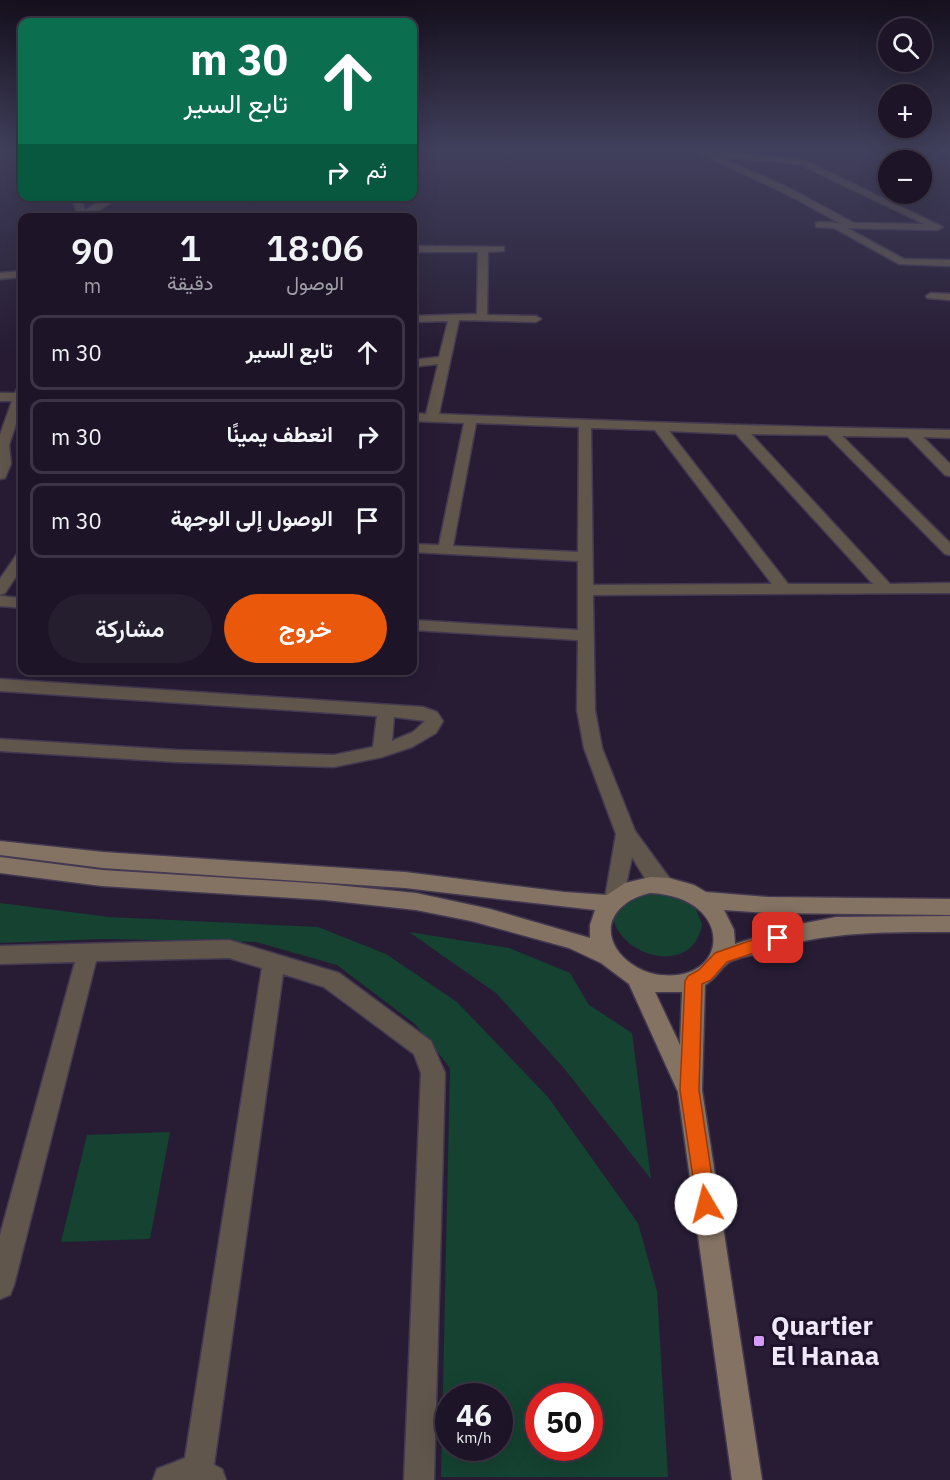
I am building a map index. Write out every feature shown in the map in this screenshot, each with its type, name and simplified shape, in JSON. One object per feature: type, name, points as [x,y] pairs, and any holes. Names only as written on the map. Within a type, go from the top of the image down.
[{"type":"main road","points":[[0,848],[103,860],[405,880],[564,900],[613,900]]},
{"type":"main road","points":[[0,865],[99,878],[401,899],[507,922],[571,940],[610,957]]},
{"type":"main road","points":[[645,885],[663,885],[684,890],[702,900],[715,912],[723,927],[725,942],[721,957],[705,975],[694,981],[665,984],[637,978],[622,969],[610,957],[601,938],[601,919],[613,900],[629,890],[645,885]]},
{"type":"main road","points":[[702,900],[767,905],[950,907]]},
{"type":"main road","points":[[721,957],[778,938],[819,928],[869,924],[950,924]]},
{"type":"main road","points":[[637,978],[690,1090]]},
{"type":"main road","points":[[694,981],[690,1090],[747,1480]]},
{"type":"street","points":[[836,217],[853,226]]},
{"type":"street","points":[[917,217],[938,227]]},
{"type":"street","points":[[819,225],[950,227]]},
{"type":"street","points":[[835,226],[890,256],[906,262],[950,263]]},
{"type":"street","points":[[417,249],[501,249]]},
{"type":"street","points":[[482,317],[483,249]]},
{"type":"street","points":[[890,256],[950,257]]},
{"type":"street","points":[[0,276],[18,274]]},
{"type":"street","points":[[931,296],[950,297]]},
{"type":"street","points":[[432,417],[454,316]]},
{"type":"street","points":[[417,320],[454,316],[536,319]]},
{"type":"street","points":[[417,363],[445,360]]},
{"type":"street","points":[[0,397],[18,394]]},
{"type":"street","points":[[0,475],[3,464],[2,445],[18,402]]},
{"type":"street","points":[[417,417],[740,430],[950,434]]},
{"type":"street","points":[[445,550],[471,418]]},
{"type":"street","points":[[585,422],[586,710],[589,734],[626,834],[663,885]]},
{"type":"street","points":[[659,427],[784,589]]},
{"type":"street","points":[[740,430],[886,589]]},
{"type":"street","points":[[830,431],[950,551]]},
{"type":"street","points":[[911,433],[950,472]]},
{"type":"street","points":[[417,548],[586,557]]},
{"type":"street","points":[[0,590],[18,563]]},
{"type":"street","points":[[587,590],[950,588]]},
{"type":"street","points":[[0,601],[18,603]]},
{"type":"street","points":[[417,626],[586,636]]},
{"type":"street","points":[[0,685],[423,713],[431,716],[434,721],[433,726],[425,733],[382,751],[357,758],[313,762],[0,745]]},
{"type":"street","points":[[382,751],[386,711]]},
{"type":"street","points":[[613,900],[626,834]]},
{"type":"street","points":[[0,955],[229,949],[332,980],[423,1048],[433,1073],[419,1480]]},
{"type":"street","points":[[0,1285],[88,952]]},
{"type":"street","points":[[168,1480],[185,1473],[205,1477],[274,961]]},
{"type":"green space","points":[[663,887],[694,905],[702,924],[697,940],[687,950],[674,955],[659,956],[631,945],[620,933],[613,919],[620,900]]},
{"type":"green space","points":[[0,903],[109,917],[318,927],[386,954],[457,1002],[548,1097],[638,1223],[657,1291],[668,1477],[441,1477],[441,1461],[513,1461],[513,1383],[443,1383],[450,1068],[415,1024],[337,965],[256,942],[101,939],[0,943]]},
{"type":"green space","points":[[409,932],[509,948],[570,973],[589,1005],[632,1033],[651,1179],[563,1067],[496,993]]},
{"type":"green space","points":[[170,1132],[150,1239],[61,1242],[87,1135]]},
{"type":"place","name":"Quartier El Hanaa","points":[[759,1341]]},
{"type":"route","points":[[706,1204],[690,1090],[694,981],[715,967],[721,957],[778,938]]}]
